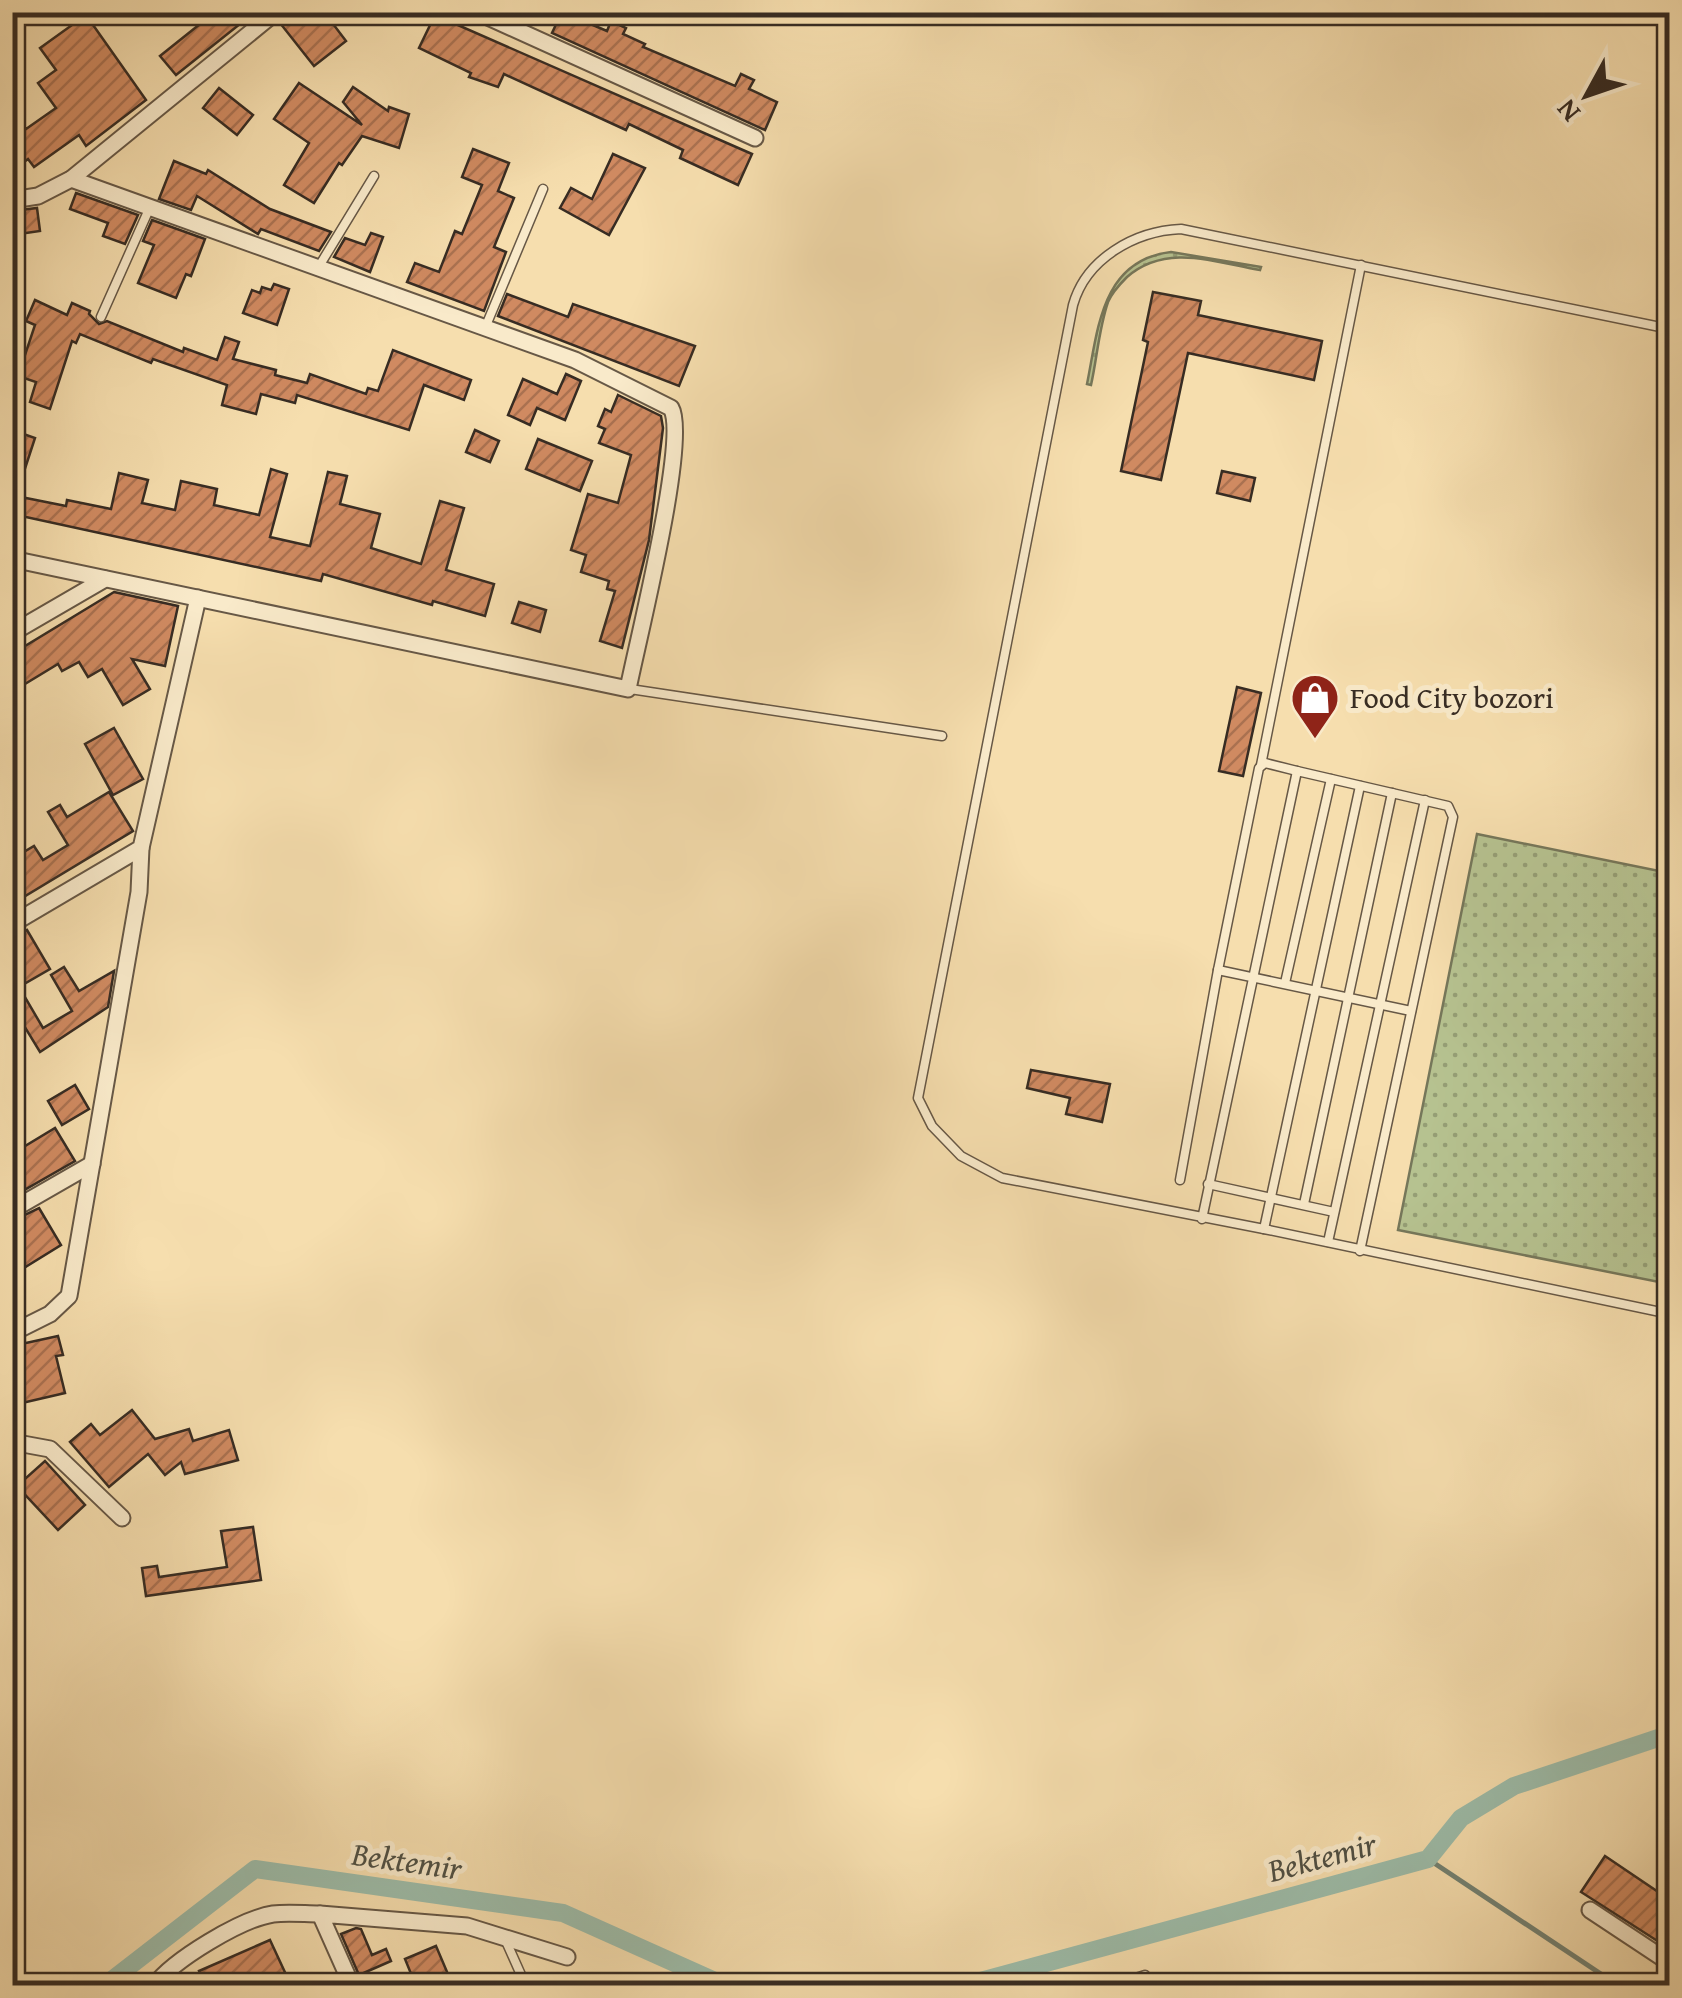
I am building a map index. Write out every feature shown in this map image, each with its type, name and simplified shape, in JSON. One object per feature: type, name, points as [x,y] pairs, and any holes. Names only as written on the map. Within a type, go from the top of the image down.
[{"type":"street","points":[[12,200],[38,196],[72,179],[276,12]]},
{"type":"street","points":[[477,12],[755,138]]},
{"type":"street","points":[[12,559],[628,689],[672,467],[676,417],[661,401],[575,360],[72,179]]},
{"type":"street","points":[[12,633],[105,579]]},
{"type":"street","points":[[12,1334],[50,1314],[69,1296],[139,892],[141,848],[198,598]]},
{"type":"street","points":[[12,924],[141,848]]},
{"type":"street","points":[[12,1210],[92,1164]]},
{"type":"street","points":[[12,1442],[50,1449],[122,1518]]},
{"type":"street","points":[[1590,1910],[1670,1963]]},
{"type":"street","points":[[154,1986],[232,1927],[274,1914],[467,1926],[567,1957]]},
{"type":"street","points":[[320,1914],[352,1986]]},
{"type":"lane","points":[[318,268],[374,176]]},
{"type":"lane","points":[[485,328],[542,190]]},
{"type":"lane","points":[[101,317],[150,208]]},
{"type":"lane","points":[[1670,328],[1191,230],[1170,230],[1138,239],[1109,254],[1080,286],[1073,305],[918,1098],[932,1126],[960,1156],[1002,1178],[1264,1228],[1670,1314]]},
{"type":"lane","points":[[1180,1180],[1218,970],[1362,266]]},
{"type":"lane","points":[[628,689],[942,736]]},
{"type":"lane","points":[[1261,765],[1448,806],[1453,817],[1360,1251]]},
{"type":"lane","points":[[1202,1219],[1297,771]]},
{"type":"lane","points":[[1285,983],[1330,780]]},
{"type":"lane","points":[[1264,1228],[1360,786]]},
{"type":"lane","points":[[1304,1204],[1392,793]]},
{"type":"lane","points":[[1328,1242],[1425,800]]},
{"type":"lane","points":[[1218,970],[1411,1011]]},
{"type":"lane","points":[[1208,1184],[1334,1212]]},
{"type":"lane","points":[[505,1939],[526,1986]]},
{"type":"lane","points":[[1111,1986],[1145,1975]]},
{"type":"green space","points":[[1171,252],[1261,267],[1260,270],[1174,258],[1158,260],[1127,277],[1110,298],[1091,385],[1087,384],[1100,321],[1107,301],[1117,283],[1130,268]]},
{"type":"green space","points":[[1477,834],[1669,873],[1669,1284],[1398,1230]]},
{"type":"building","points":[[215,12],[255,12],[176,75],[160,56]]},
{"type":"building","points":[[287,12],[324,12],[346,41],[314,66],[280,23]]},
{"type":"building","points":[[562,12],[607,31],[611,21],[626,28],[623,34],[645,44],[643,47],[735,86],[741,74],[754,80],[749,89],[777,102],[765,130],[552,33]]},
{"type":"building","points":[[86,15],[146,100],[86,146],[79,135],[34,167],[28,159],[12,171],[12,109],[26,129],[56,108],[38,83],[56,70],[40,48]]},
{"type":"building","points":[[435,15],[752,154],[738,185],[680,158],[683,150],[629,124],[626,130],[504,74],[498,87],[469,77],[471,73],[419,48]]},
{"type":"building","points":[[299,83],[362,125],[343,102],[353,87],[388,111],[389,107],[409,114],[399,148],[362,136],[314,203],[284,185],[309,143],[274,119]]},
{"type":"building","points":[[219,88],[253,115],[237,135],[203,108]]},
{"type":"building","points":[[473,149],[509,163],[498,191],[514,198],[494,247],[506,252],[484,311],[407,282],[415,263],[439,272],[455,231],[462,234],[482,185],[462,177]]},
{"type":"building","points":[[613,154],[645,168],[609,235],[560,208],[571,188],[592,199]]},
{"type":"building","points":[[174,161],[206,174],[208,170],[270,209],[331,232],[319,251],[261,229],[258,234],[197,196],[191,210],[159,199]]},
{"type":"building","points":[[76,193],[138,215],[125,244],[103,236],[108,223],[70,209]]},
{"type":"building","points":[[37,208],[40,231],[12,235],[12,211]]},
{"type":"building","points":[[152,220],[205,239],[191,276],[186,274],[176,298],[138,283],[154,245],[143,241]]},
{"type":"building","points":[[371,233],[383,237],[370,272],[334,257],[345,238],[365,245]]},
{"type":"building","points":[[274,284],[289,289],[277,325],[243,313],[252,290],[271,290]]},
{"type":"building","points":[[1153,292],[1201,301],[1198,315],[1322,341],[1314,380],[1188,353],[1161,480],[1121,471],[1148,342],[1143,340]]},
{"type":"building","points":[[507,294],[568,317],[573,304],[695,346],[679,386],[498,316]]},
{"type":"building","points":[[35,300],[67,315],[72,303],[90,311],[99,324],[107,321],[183,352],[184,348],[217,360],[225,337],[239,342],[233,359],[307,383],[310,374],[366,394],[368,388],[378,391],[393,350],[471,380],[464,400],[424,385],[409,430],[297,395],[295,403],[261,394],[256,414],[222,405],[227,385],[153,359],[151,363],[80,334],[76,343],[72,341],[50,409],[30,402],[36,382],[18,376],[35,325],[26,321]]},
{"type":"building","points":[[566,374],[581,381],[565,420],[537,408],[530,425],[508,415],[523,379],[557,394]]},
{"type":"building","points":[[618,395],[661,416],[663,428],[649,540],[622,648],[600,641],[615,591],[607,589],[609,581],[581,572],[586,555],[571,550],[588,494],[618,503],[631,455],[599,443],[605,429],[598,426],[605,409],[611,412]]},
{"type":"building","points":[[12,430],[35,438],[16,496],[66,506],[67,500],[111,509],[119,473],[148,480],[142,503],[175,510],[181,481],[217,489],[214,505],[259,515],[271,469],[287,474],[270,537],[310,546],[328,472],[347,476],[340,504],[380,514],[371,548],[421,564],[440,501],[464,508],[446,570],[494,584],[485,616],[323,574],[321,581],[12,514]]},
{"type":"building","points":[[475,430],[499,441],[490,462],[466,452]]},
{"type":"building","points":[[538,439],[592,461],[580,491],[526,469]]},
{"type":"building","points":[[1222,471],[1255,478],[1250,501],[1217,493]]},
{"type":"building","points":[[114,592],[178,606],[165,666],[132,659],[150,689],[123,705],[102,669],[88,677],[79,662],[62,671],[58,664],[20,687],[18,683],[12,686],[12,654]]},
{"type":"building","points":[[519,602],[546,610],[540,632],[512,623]]},
{"type":"building","points":[[1237,687],[1261,693],[1243,776],[1219,771]]},
{"type":"building","points":[[114,728],[143,779],[113,795],[85,744]]},
{"type":"building","points":[[109,792],[133,831],[12,904],[12,859],[34,846],[43,860],[68,845],[48,812],[60,805],[67,817]]},
{"type":"building","points":[[27,930],[50,969],[19,987],[43,1028],[72,1011],[51,975],[64,967],[79,991],[114,971],[108,1007],[40,1052],[12,1006],[12,939]]},
{"type":"building","points":[[1031,1070],[1110,1084],[1102,1122],[1066,1114],[1070,1098],[1027,1088]]},
{"type":"building","points":[[75,1085],[89,1109],[62,1125],[48,1101]]},
{"type":"building","points":[[55,1128],[75,1161],[12,1197],[12,1154]]},
{"type":"building","points":[[39,1208],[61,1245],[19,1271],[12,1260],[12,1221]]},
{"type":"building","points":[[58,1336],[63,1355],[56,1356],[65,1393],[22,1403],[12,1346]]},
{"type":"building","points":[[132,1410],[155,1439],[189,1429],[193,1441],[229,1430],[238,1460],[185,1474],[181,1462],[165,1475],[148,1454],[109,1487],[70,1442],[91,1424],[100,1435]]},
{"type":"building","points":[[45,1461],[85,1505],[58,1530],[17,1486]]},
{"type":"building","points":[[253,1527],[261,1580],[146,1596],[142,1568],[157,1566],[159,1577],[227,1567],[221,1531]]},
{"type":"building","points":[[1605,1856],[1670,1900],[1670,1949],[1581,1892]]},
{"type":"building","points":[[361,1929],[372,1955],[386,1949],[391,1961],[359,1975],[341,1934]]},
{"type":"building","points":[[270,1940],[289,1981],[279,1986],[205,1986],[199,1971]]},
{"type":"building","points":[[436,1946],[453,1986],[416,1986],[405,1959]]},
{"type":"waterway","name":"Bektemir","points":[[962,1986],[1428,1859],[1461,1818],[1514,1786],[1670,1734]]},
{"type":"waterway","points":[[1428,1859],[1619,1986]]},
{"type":"waterway","name":"Bektemir","points":[[104,1986],[255,1869],[563,1913],[726,1986]]},
{"type":"place","name":"Food City bozori","points":[[1315,740]]}]
